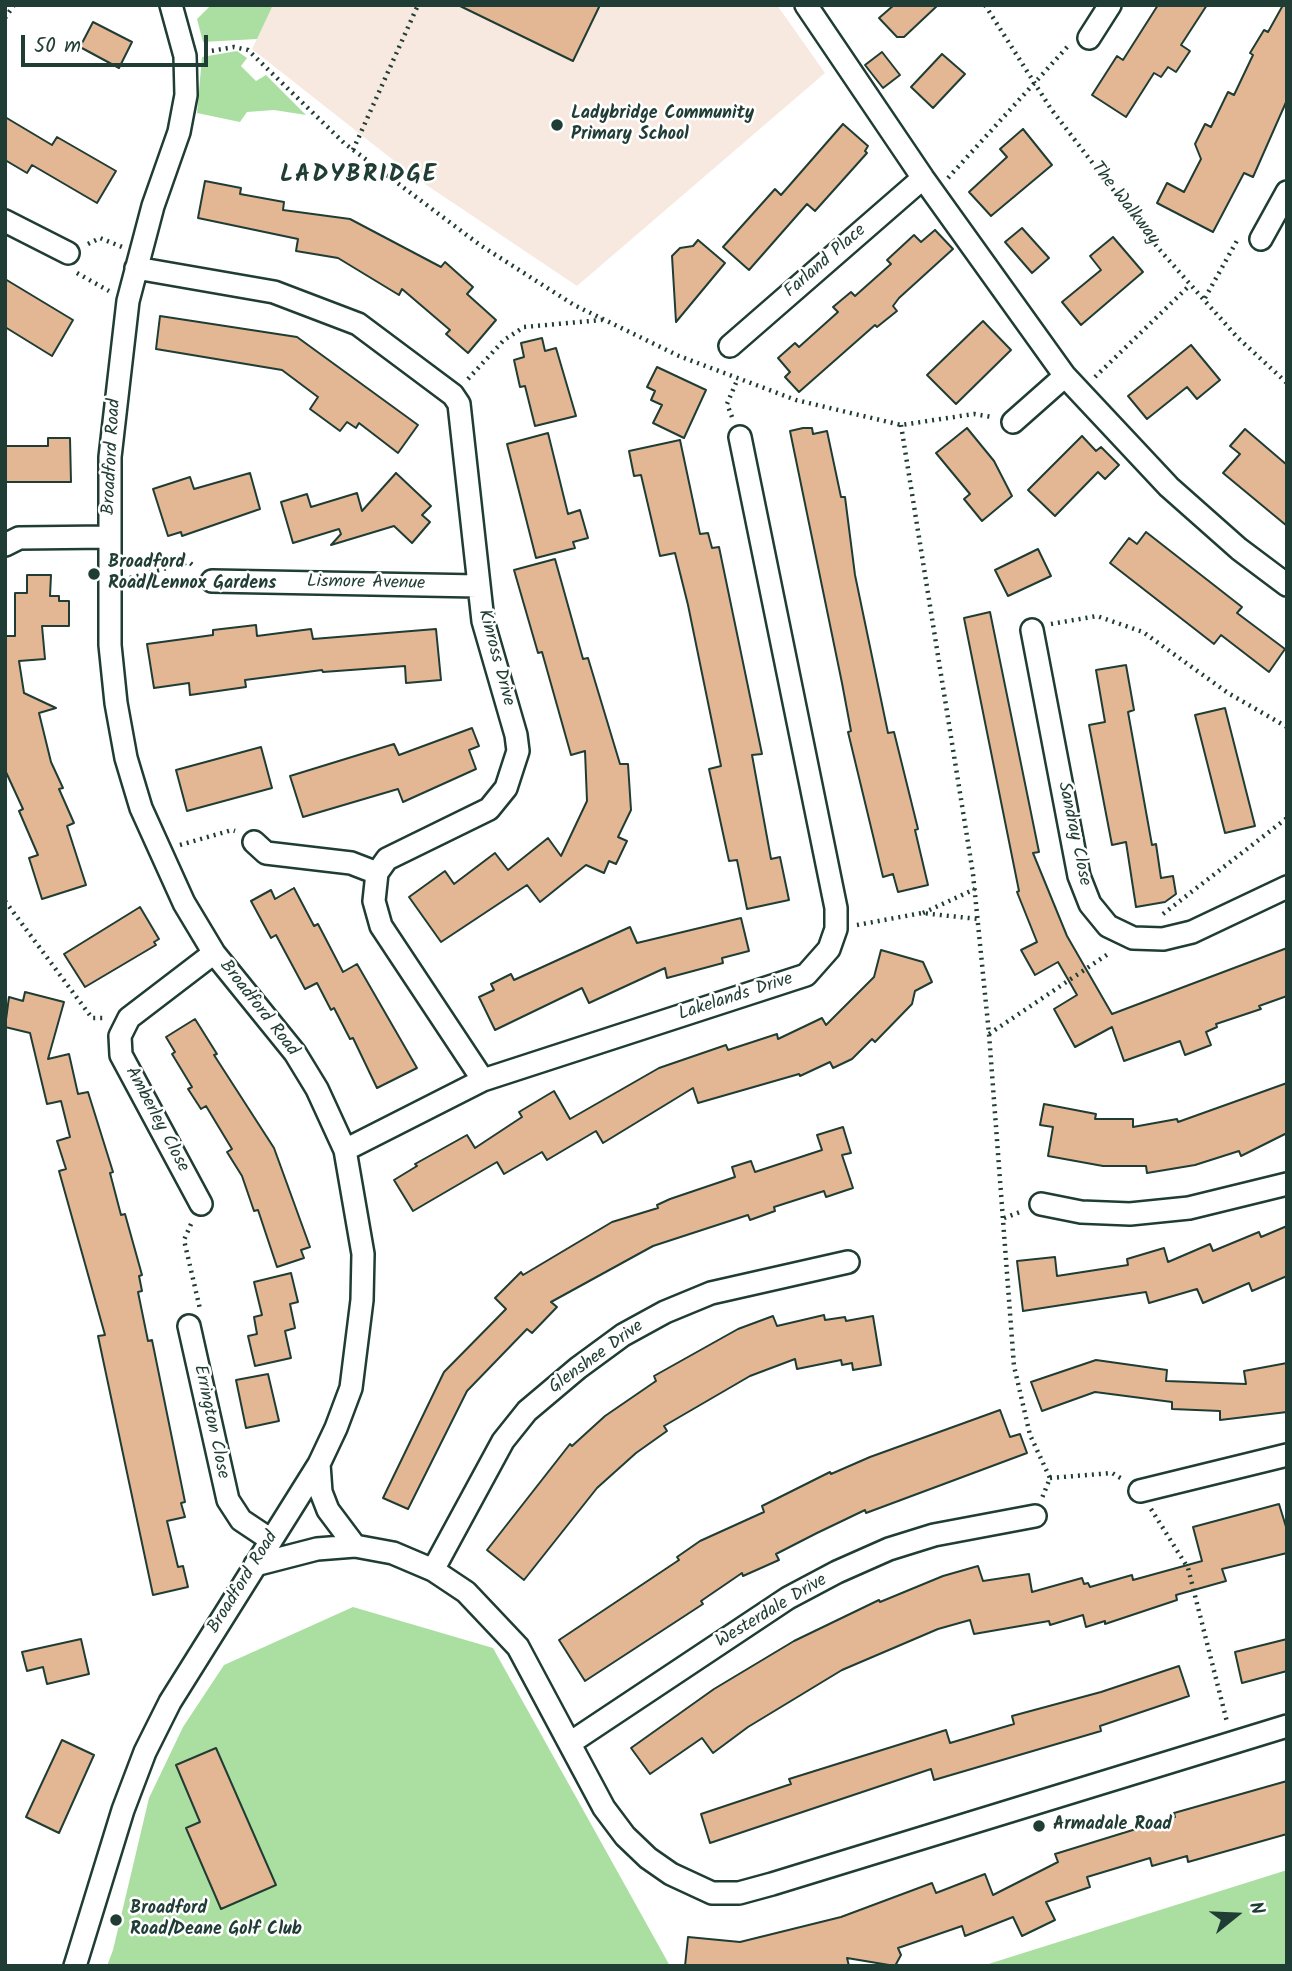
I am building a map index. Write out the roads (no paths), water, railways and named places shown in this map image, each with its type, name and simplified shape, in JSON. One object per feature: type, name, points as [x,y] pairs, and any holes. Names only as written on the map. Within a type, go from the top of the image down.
[{"type":"street","name":"Broadford Road","points":[[75,1966],[123,1810],[145,1752],[170,1702],[319,1464],[351,1388],[362,1300],[363,1254],[345,1150],[317,1089],[295,1053],[214,953],[184,903],[141,808],[126,758],[110,645],[110,457],[128,301],[179,132],[186,95],[185,56],[171,5]]},
{"type":"street","points":[[806,5],[928,186],[1072,384],[1169,487],[1239,549],[1287,584]]},
{"type":"street","points":[[1089,38],[1110,5]]},
{"type":"street","name":"Farland Place","points":[[730,346],[928,186]]},
{"type":"street","points":[[1261,239],[1287,192]]},
{"type":"street","points":[[5,222],[68,253]]},
{"type":"street","name":"Kinross Drive","points":[[138,261],[274,292],[358,324],[453,395],[462,414],[482,621],[516,735],[518,751],[506,788],[489,809],[405,848],[387,859],[377,873]]},
{"type":"street","points":[[1013,422],[1072,384]]},
{"type":"street","name":"Lakelands Drive","points":[[345,1150],[483,1080],[806,975],[830,948],[836,929],[836,908],[740,437]]},
{"type":"street","points":[[5,545],[19,538],[109,537]]},
{"type":"street","name":"Lismore Avenue","points":[[212,581],[478,586]]},
{"type":"street","name":"Sandray Close","points":[[1032,630],[1079,876],[1090,904],[1108,926],[1133,937],[1163,939],[1192,932],[1287,887]]},
{"type":"street","points":[[254,842],[266,853],[351,863],[377,873],[374,901],[380,926],[483,1080]]},
{"type":"street","name":"Amberley Close","points":[[201,1204],[121,1055],[120,1036],[129,1018],[214,953]]},
{"type":"street","points":[[1041,1204],[1081,1212],[1130,1214],[1189,1208],[1287,1184]]},
{"type":"street","name":"Glenshee Drive","points":[[433,1570],[503,1441],[527,1411],[623,1335],[665,1312],[711,1293],[848,1262]]},
{"type":"street","name":"Errington Close","points":[[189,1326],[228,1500],[241,1520],[271,1540]]},
{"type":"street","points":[[1140,1491],[1287,1455]]},
{"type":"street","points":[[319,1464],[321,1492],[328,1510],[355,1546]]},
{"type":"street","name":"Westerdale Drive","points":[[570,1743],[788,1598],[837,1572],[889,1549],[934,1535],[1035,1516]]},
{"type":"street","points":[[255,1565],[317,1549],[355,1546],[393,1553],[433,1570],[466,1592],[519,1647],[604,1808],[625,1836],[648,1858],[692,1885],[712,1892],[738,1893],[1287,1726]]},
{"type":"place","name":"Ladybridge Community Primary School","points":[[557,125]]},
{"type":"place","name":"Broadford Road/Lennox Gardens","points":[[94,574]]},
{"type":"place","name":"Armadale Road","points":[[1039,1826]]},
{"type":"place","name":"Broadford Road/Deane Golf Club","points":[[116,1920]]},
{"type":"district","name":"LADYBRIDGE","points":[[359,177]]}]
